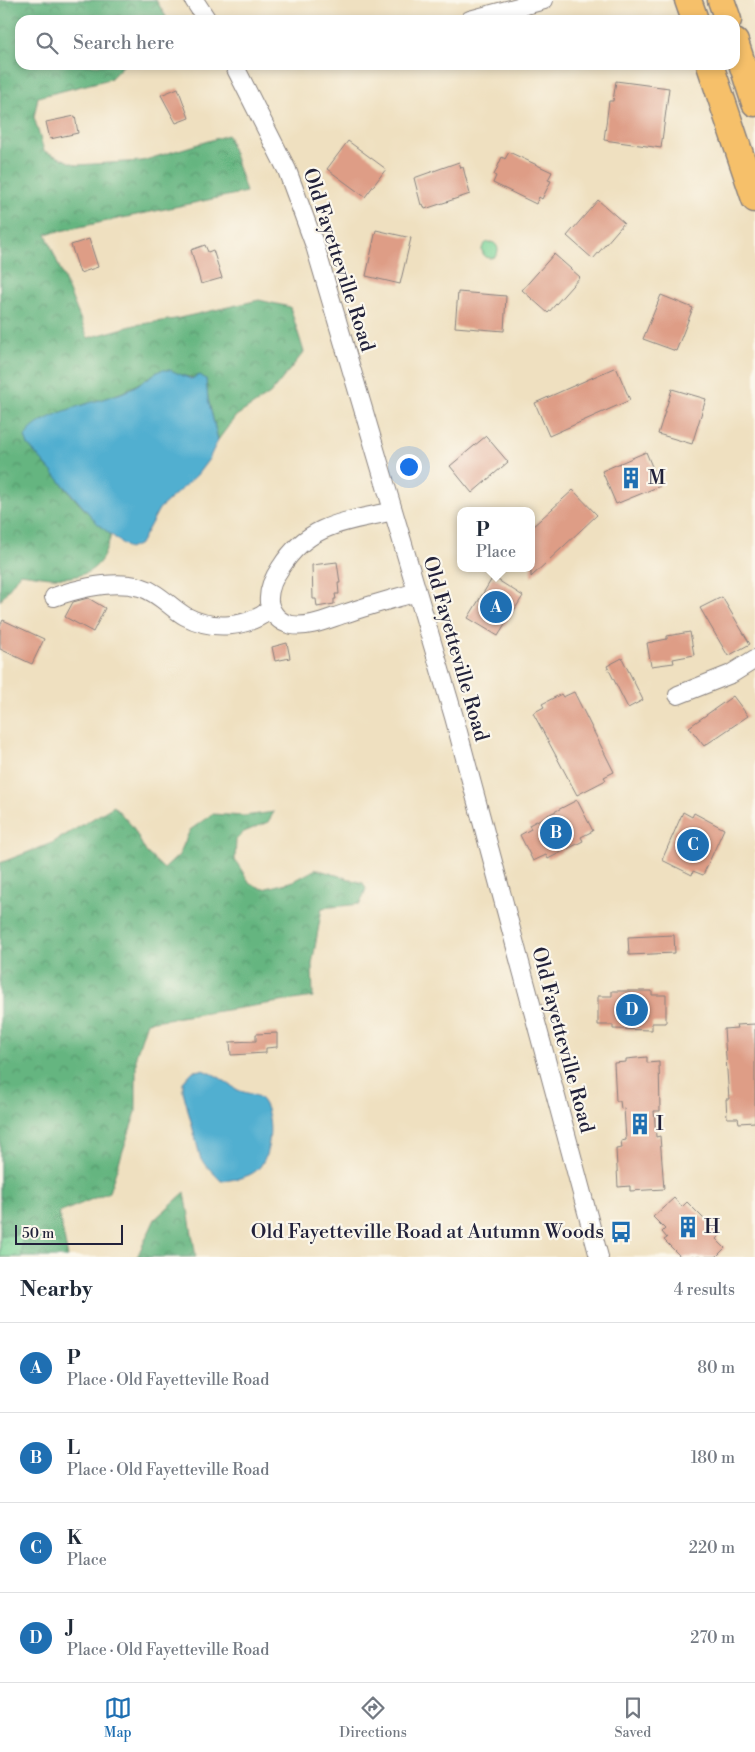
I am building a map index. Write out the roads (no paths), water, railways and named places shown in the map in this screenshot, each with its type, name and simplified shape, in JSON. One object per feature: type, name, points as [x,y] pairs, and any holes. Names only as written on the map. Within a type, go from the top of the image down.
[{"type":"highway","points":[[688,0],[693,15]]},
{"type":"highway","points":[[721,0],[726,15]]},
{"type":"highway","points":[[740,57],[755,103]]},
{"type":"highway","points":[[712,70],[755,199]]},
{"type":"street","points":[[194,0],[204,15]]},
{"type":"street","points":[[488,15],[544,0]]},
{"type":"street","name":"Old Fayetteville Road","points":[[242,70],[301,207],[393,511],[534,1008],[599,1257]]},
{"type":"street","points":[[393,511],[334,525],[309,535],[292,549],[277,572],[270,589],[271,609],[282,622],[293,626],[316,623],[417,592]]},
{"type":"street","points":[[54,597],[102,586],[141,587],[152,592],[184,615],[218,625],[248,623],[271,609]]},
{"type":"street","points":[[678,695],[731,674],[755,659]]},
{"type":"water","points":[[161,370],[170,370],[191,379],[200,375],[206,379],[208,399],[218,440],[209,459],[197,475],[159,509],[140,544],[129,549],[99,525],[28,445],[25,437],[42,421],[70,409],[124,392]]},
{"type":"water","points":[[202,1070],[218,1077],[238,1090],[260,1098],[265,1104],[270,1123],[266,1155],[257,1170],[245,1177],[221,1181],[201,1160],[183,1091],[183,1082],[193,1071]]},
{"type":"place","name":"M","points":[[631,478]]},
{"type":"place","name":"P","points":[[496,607]]},
{"type":"place","name":"L","points":[[556,833]]},
{"type":"place","name":"K","points":[[693,845]]},
{"type":"place","name":"J","points":[[632,1010]]},
{"type":"place","name":"I","points":[[640,1124]]},
{"type":"place","name":"H","points":[[688,1227]]},
{"type":"place","name":"Old Fayetteville Road at Autumn Woods","points":[[621,1232]]}]
